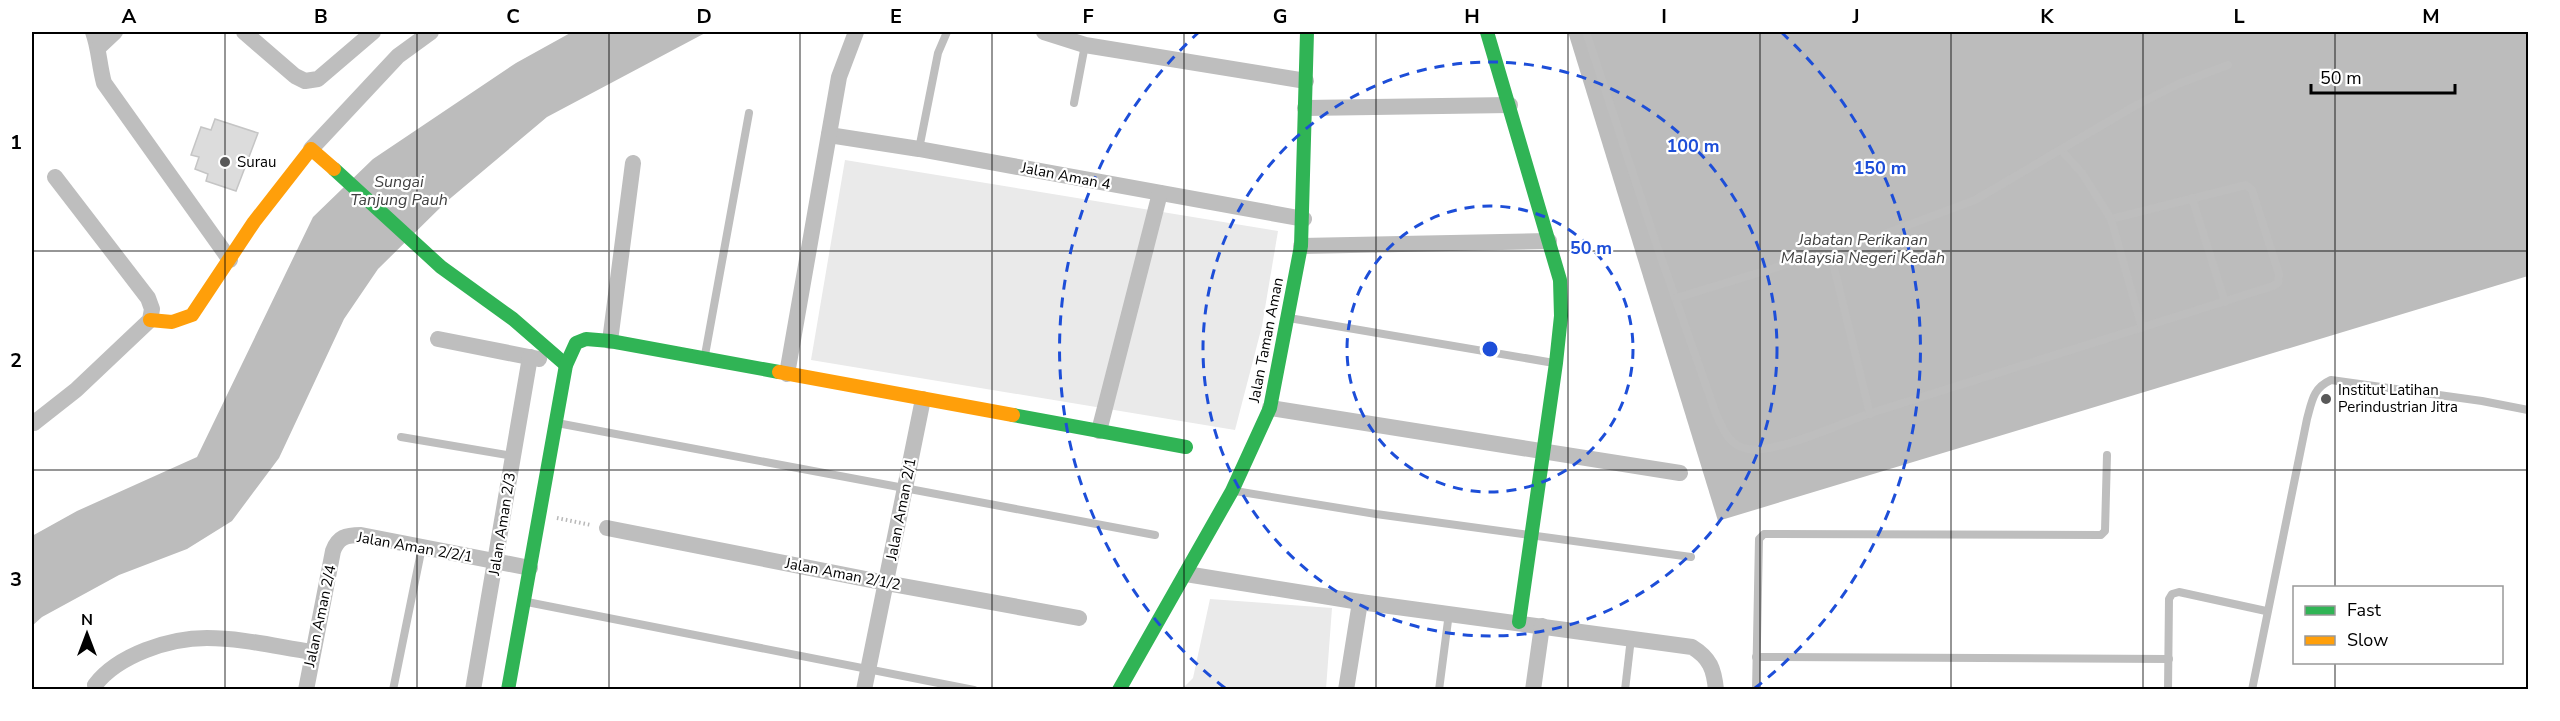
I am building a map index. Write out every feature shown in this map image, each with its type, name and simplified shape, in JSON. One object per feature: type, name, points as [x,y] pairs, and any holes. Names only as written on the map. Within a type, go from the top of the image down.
[{"type":"street","points":[[93,32],[104,83],[230,260]]},
{"type":"street","points":[[98,48],[115,32]]},
{"type":"street","points":[[244,32],[295,76],[305,81],[318,79],[373,32]]},
{"type":"street","points":[[150,320],[172,322],[192,315],[254,222],[311,148],[399,56],[417,40],[431,32]]},
{"type":"street","points":[[787,374],[839,77],[856,32]]},
{"type":"street","points":[[1044,32],[1085,45],[1306,81]]},
{"type":"street","name":"Jalan Taman Aman","points":[[1119,690],[1232,491],[1270,408],[1289,318],[1304,219],[1307,32]]},
{"type":"street","points":[[1487,32],[1560,280],[1561,316],[1556,363],[1519,622]]},
{"type":"street","points":[[1305,108],[1510,105]]},
{"type":"street","name":"Jalan Aman 4","points":[[829,135],[919,148],[1304,219]]},
{"type":"street","points":[[311,148],[323,162],[441,267],[513,319],[566,365]]},
{"type":"street","points":[[610,341],[633,163]]},
{"type":"street","points":[[32,420],[34,423],[76,390],[150,320],[152,309],[148,297],[55,177]]},
{"type":"street","points":[[1099,431],[1160,193]]},
{"type":"street","points":[[1301,246],[1549,241]]},
{"type":"street","points":[[438,339],[566,365]]},
{"type":"street","points":[[508,690],[566,365],[571,347],[576,341],[587,339],[610,341],[1186,447]]},
{"type":"street","name":"Jalan Aman 2/3","points":[[473,690],[530,357]]},
{"type":"street","name":"Jalan Aman 2/1","points":[[864,690],[923,399]]},
{"type":"street","points":[[1270,408],[1680,473]]},
{"type":"street","name":"Jalan Aman 2/1/2","points":[[607,528],[1079,618]]},
{"type":"street","name":"Jalan Aman 2/2/1","points":[[337,543],[344,537],[361,535],[530,568]]},
{"type":"street","name":"Jalan Aman 2/4","points":[[306,690],[312,652],[337,543]]},
{"type":"street","points":[[1186,574],[1360,602],[1692,647],[1706,655],[1713,669],[1716,690]]},
{"type":"street","points":[[1346,690],[1360,602]]},
{"type":"street","points":[[1533,690],[1542,626]]},
{"type":"street","points":[[95,687],[105,672],[123,660],[150,648],[193,639],[236,641],[312,652]]},
{"type":"lane","points":[[919,148],[938,53],[947,32]]},
{"type":"lane","points":[[1586,32],[1716,414],[1725,433],[1734,444],[1748,449],[1784,444],[1870,414],[2225,302],[2278,283],[2279,274],[2252,190],[2246,185],[2111,219]]},
{"type":"lane","points":[[1074,103],[1085,45]]},
{"type":"lane","points":[[1676,298],[1879,236],[1976,200],[2178,84],[2228,65]]},
{"type":"lane","points":[[704,358],[749,113]]},
{"type":"lane","points":[[2061,150],[2082,173],[2111,219],[2142,328]]},
{"type":"lane","points":[[2192,198],[2225,302]]},
{"type":"lane","points":[[1830,251],[1870,414]]},
{"type":"lane","points":[[1289,318],[1556,363]]},
{"type":"lane","points":[[2252,690],[2266,611],[2307,419],[2313,394],[2319,385],[2331,380],[2482,401],[2529,410]]},
{"type":"lane","points":[[556,423],[1155,535]]},
{"type":"lane","points":[[401,437],[513,456]]},
{"type":"lane","points":[[1756,690],[1759,539],[1764,534],[2101,535],[2105,531],[2107,455]]},
{"type":"lane","points":[[1232,491],[1531,536],[1690,557]]},
{"type":"lane","points":[[393,690],[422,547]]},
{"type":"lane","points":[[2168,690],[2169,599],[2172,594],[2179,592],[2266,611]]},
{"type":"lane","points":[[524,601],[974,690]]},
{"type":"lane","points":[[1439,690],[1449,613]]},
{"type":"lane","points":[[1625,690],[1631,637]]},
{"type":"lane","points":[[1756,657],[2169,659]]},
{"type":"path","points":[[540,515],[607,528]]},
{"type":"shaded area","points":[[845,160],[1278,231],[1262,326],[1235,430],[811,360]]},
{"type":"shaded area","points":[[1210,599],[1332,608],[1326,689],[1182,689],[1193,678]]},
{"type":"water","name":"Sungai Tanjung Pauh","points":[[572,32],[707,32],[547,117],[446,202],[378,269],[344,319],[279,458],[232,521],[187,549],[119,575],[42,617],[32,626],[32,536],[77,511],[197,457],[313,217],[373,159],[516,63]]},
{"type":"water","name":"Jabatan Perikanan Malaysia Negeri Kedah","points":[[1568,32],[2528,32],[2528,276],[1718,521]]},
{"type":"building","name":"Surau","points":[[215,119],[258,133],[236,191],[206,181],[208,174],[195,169],[199,157],[191,155],[201,127],[211,130]]},
{"type":"traffic: fast","points":[[1119,690],[1232,491],[1270,408],[1301,246],[1307,32]]},
{"type":"traffic: fast","points":[[1487,32],[1560,280],[1561,316],[1556,363],[1519,622]]},
{"type":"traffic: fast","points":[[334,169],[441,267],[513,319],[566,365]]},
{"type":"traffic: fast","points":[[508,690],[566,365],[576,343],[586,339],[610,341],[779,372]]},
{"type":"traffic: fast","points":[[1013,415],[1186,447]]},
{"type":"traffic: slow","points":[[150,320],[172,322],[192,315],[254,222],[311,149],[334,169]]},
{"type":"traffic: slow","points":[[779,372],[1013,415]]},
{"type":"place","name":"Surau","points":[[225,162]]},
{"type":"place","name":"Institut Latihan Perindustrian Jitra","points":[[2326,399]]}]
